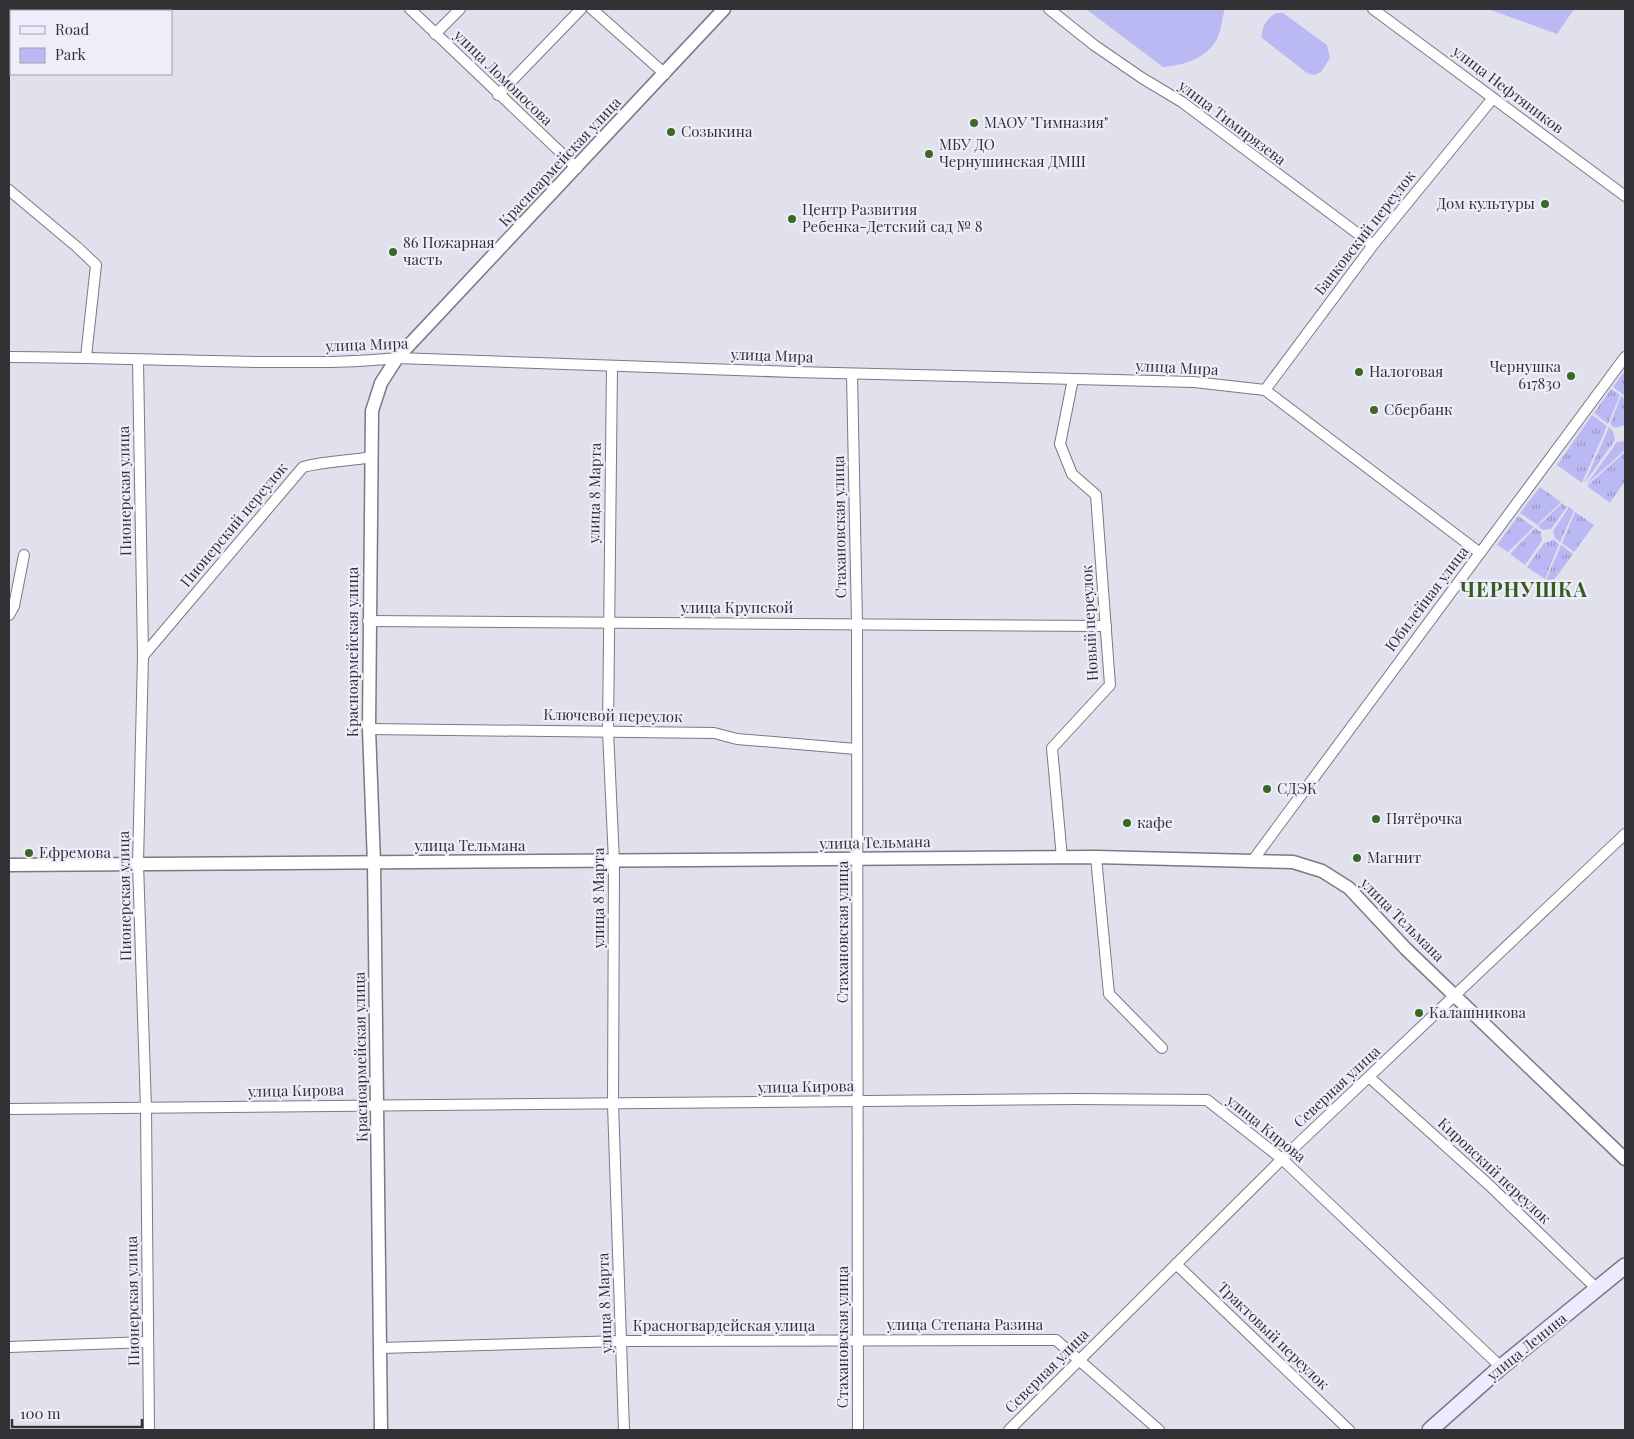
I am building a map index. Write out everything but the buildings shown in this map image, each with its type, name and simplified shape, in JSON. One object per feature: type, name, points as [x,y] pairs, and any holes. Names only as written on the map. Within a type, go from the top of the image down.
[{"type":"main road","name":"улица Ленина","points":[[1430,1430],[1501,1367],[1625,1266]]},
{"type":"street","name":"улица Ломоносова","points":[[410,9],[498,95],[577,168]]},
{"type":"street","points":[[435,34],[460,9]]},
{"type":"street","points":[[498,95],[581,9]]},
{"type":"street","points":[[592,9],[664,74]]},
{"type":"street","name":"Красноармейская улица","points":[[381,1430],[378,1105],[368,621],[372,411],[381,383],[397,358],[724,9]]},
{"type":"street","name":"улица Тимирязева","points":[[1049,9],[1094,46],[1182,102],[1372,245]]},
{"type":"street","name":"улица Нефтяников","points":[[1374,9],[1625,196]]},
{"type":"street","name":"Банковский переулок","points":[[1265,390],[1372,245],[1493,98]]},
{"type":"street","points":[[9,190],[96,265],[86,357]]},
{"type":"street","name":"улица Мира","points":[[9,357],[86,357],[138,361],[358,362],[397,358],[852,374],[1194,382],[1265,390]]},
{"type":"street","name":"Юбилейная улица","points":[[1253,860],[1625,357]]},
{"type":"street","name":"Пионерская улица","points":[[138,361],[143,656],[138,863],[146,1109],[149,1430]]},
{"type":"street","name":"улица 8 Марта","points":[[612,366],[608,731],[614,861],[614,1104],[624,1430]]},
{"type":"street","name":"Стахановская улица","points":[[852,374],[857,623],[858,1430]]},
{"type":"street","name":"Новый переулок","points":[[1062,858],[1052,748],[1110,685],[1096,495],[1072,474],[1060,444],[1073,379]]},
{"type":"street","points":[[1265,390],[1480,553]]},
{"type":"street","name":"Пионерский переулок","points":[[143,656],[303,467],[323,462],[344,462],[372,457]]},
{"type":"street","points":[[9,615],[14,606],[24,555]]},
{"type":"street","name":"улица Крупской","points":[[368,621],[1106,626]]},
{"type":"street","name":"Ключевой переулок","points":[[369,729],[714,733],[737,739],[856,749]]},
{"type":"street","name":"Северная улица","points":[[1009,1430],[1282,1159],[1625,834]]},
{"type":"street","points":[[1096,857],[1109,994],[1162,1048]]},
{"type":"street","name":"улица Тельмана","points":[[9,865],[1096,857],[1293,862],[1322,871],[1349,888],[1406,949],[1625,1159]]},
{"type":"street","name":"Кировский переулок","points":[[1370,1077],[1488,1184],[1597,1290]]},
{"type":"street","name":"улица Кирова","points":[[9,1109],[1076,1099],[1207,1100],[1282,1159],[1501,1367]]},
{"type":"street","name":"Трактовый переулок","points":[[1176,1264],[1349,1430]]},
{"type":"street","name":"Красногвардейская улица","points":[[380,1348],[622,1341],[857,1340]]},
{"type":"street","name":"улица Степана Разина","points":[[857,1340],[1056,1340],[1158,1430]]},
{"type":"street","points":[[9,1347],[148,1342]]},
{"type":"green space","points":[[1086,9],[1224,9],[1224,12],[1217,39],[1207,52],[1186,63],[1163,67]]},
{"type":"green space","points":[[1488,9],[1574,9],[1557,34]]},
{"type":"green space","points":[[1276,13],[1283,13],[1327,45],[1330,58],[1321,72],[1314,75],[1307,73],[1262,38],[1265,23]]},
{"type":"green space","points":[[1623,373],[1625,374],[1625,396],[1613,387]]},
{"type":"green space","points":[[1611,389],[1620,395],[1608,424],[1594,413]]},
{"type":"green space","points":[[1621,396],[1625,399],[1625,425],[1615,428],[1610,424]]},
{"type":"green space","points":[[1592,415],[1607,426],[1582,483],[1557,465]]},
{"type":"green space","points":[[1609,427],[1613,431],[1615,440],[1584,484]]},
{"type":"green space","points":[[1625,441],[1625,450],[1586,485],[1617,442]]},
{"type":"green space","points":[[1625,452],[1625,481],[1610,503],[1587,486]]},
{"type":"green space","points":[[1540,487],[1561,502],[1537,525],[1520,513]]},
{"type":"green space","points":[[1562,503],[1567,507],[1551,529],[1543,530],[1538,526]]},
{"type":"green space","points":[[1569,507],[1574,511],[1560,542],[1555,538],[1553,531]]},
{"type":"green space","points":[[1575,512],[1594,525],[1574,552],[1562,543]]},
{"type":"green space","points":[[1518,516],[1534,527],[1508,552],[1497,545]]},
{"type":"green space","points":[[1535,528],[1541,532],[1542,541],[1525,565],[1510,554]]},
{"type":"green space","points":[[1554,540],[1559,544],[1545,579],[1527,567],[1544,543]]},
{"type":"green space","points":[[1561,545],[1573,554],[1551,584],[1546,580]]},
{"type":"place","name":"МАОУ \"Гимназия\"","points":[[974,123]]},
{"type":"place","name":"Созыкина","points":[[671,132]]},
{"type":"place","name":"МБУ ДО Чернушинская ДМШ","points":[[929,154]]},
{"type":"place","name":"Дом культуры","points":[[1545,204]]},
{"type":"place","name":"Центр Развития Ребенка-Детский сад № 8","points":[[792,219]]},
{"type":"place","name":"86 Пожарная часть","points":[[393,252]]},
{"type":"place","name":"Налоговая","points":[[1359,372]]},
{"type":"place","name":"Чернушка 617830","points":[[1571,376]]},
{"type":"place","name":"Сбербанк","points":[[1374,410]]},
{"type":"place","name":"СДЭК","points":[[1267,789]]},
{"type":"place","name":"Пятёрочка","points":[[1376,819]]},
{"type":"place","name":"кафе","points":[[1127,823]]},
{"type":"place","name":"Ефремова","points":[[29,853]]},
{"type":"place","name":"Магнит","points":[[1357,858]]},
{"type":"place","name":"Калашникова","points":[[1419,1013]]},
{"type":"district","name":"ЧЕРНУШКА","points":[[1524,590]]}]
